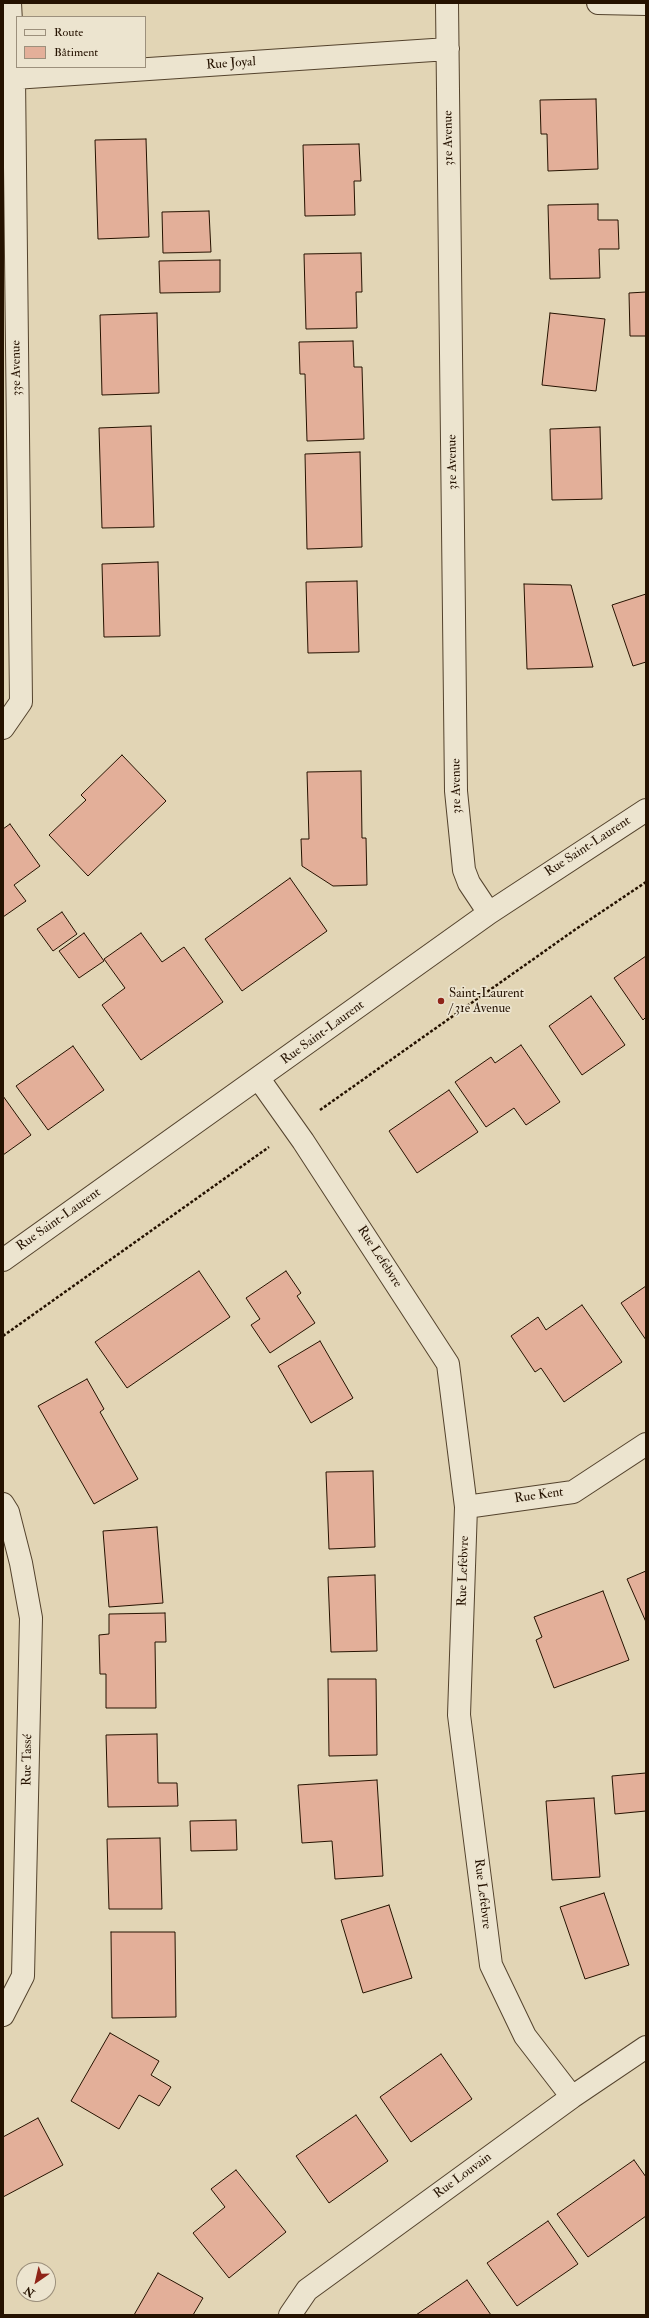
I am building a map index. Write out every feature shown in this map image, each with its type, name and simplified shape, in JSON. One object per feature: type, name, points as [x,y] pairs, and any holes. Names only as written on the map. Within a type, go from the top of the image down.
[{"type":"street","name":"33e Avenue","points":[[3,728],[21,702],[14,78],[10,3]]},
{"type":"street","name":"31e Avenue","points":[[447,3],[456,791],[464,870],[469,882],[489,913]]},
{"type":"street","points":[[598,3],[646,4]]},
{"type":"street","name":"Rue Joyal","points":[[14,78],[448,49]]},
{"type":"street","name":"Rue Saint-Laurent","points":[[3,1260],[259,1079],[489,913],[646,810]]},
{"type":"street","name":"Rue Lefebvre","points":[[259,1079],[303,1141],[448,1364],[466,1507],[459,1715],[491,1965],[525,2036],[572,2097]]},
{"type":"street","name":"Rue Kent","points":[[466,1507],[573,1492],[646,1444]]},
{"type":"street","name":"Rue Tassé","points":[[3,1504],[8,1512],[22,1563],[31,1618],[23,1976],[3,2015]]},
{"type":"street","name":"Rue Louvain","points":[[290,2315],[307,2290],[572,2097],[646,2047]]},
{"type":"path","points":[[332,1102],[576,929],[646,882]]},
{"type":"path","points":[[3,1336],[254,1158]]},
{"type":"building","points":[[596,99],[598,169],[548,171],[547,134],[541,134],[540,100]]},
{"type":"building","points":[[146,139],[149,237],[98,239],[95,140]]},
{"type":"building","points":[[359,144],[361,181],[354,181],[355,215],[305,216],[303,145]]},
{"type":"building","points":[[598,204],[598,220],[618,220],[619,249],[599,249],[600,278],[550,279],[548,205]]},
{"type":"building","points":[[209,211],[211,252],[163,253],[162,212]]},
{"type":"building","points":[[361,253],[362,292],[356,292],[357,328],[306,329],[304,254]]},
{"type":"building","points":[[220,260],[220,292],[160,293],[159,261]]},
{"type":"building","points":[[646,292],[646,336],[630,336],[629,293]]},
{"type":"building","points":[[157,313],[159,393],[102,395],[100,315]]},
{"type":"building","points":[[550,313],[605,319],[596,391],[542,385]]},
{"type":"building","points":[[353,341],[354,367],[362,367],[364,439],[307,441],[305,374],[300,374],[299,342]]},
{"type":"building","points":[[151,426],[154,527],[102,528],[99,428]]},
{"type":"building","points":[[600,427],[602,499],[552,500],[550,429]]},
{"type":"building","points":[[360,452],[362,547],[307,549],[305,454]]},
{"type":"building","points":[[158,562],[160,636],[104,637],[102,564]]},
{"type":"building","points":[[357,581],[359,652],[308,653],[306,582]]},
{"type":"building","points":[[524,584],[571,585],[593,667],[527,669]]},
{"type":"building","points":[[646,594],[646,662],[633,666],[612,605]]},
{"type":"building","points":[[122,755],[166,801],[88,876],[49,835],[86,800],[81,795]]},
{"type":"building","points":[[361,771],[362,838],[366,838],[367,885],[333,886],[302,866],[301,839],[309,839],[307,772]]},
{"type":"building","points":[[10,824],[40,866],[14,885],[26,901],[3,917],[3,829]]},
{"type":"building","points":[[290,878],[327,931],[242,991],[205,939]]},
{"type":"building","points":[[62,912],[77,934],[53,951],[37,929]]},
{"type":"building","points":[[84,933],[104,961],[79,978],[59,951]]},
{"type":"building","points":[[141,933],[162,962],[184,947],[223,1002],[141,1060],[102,1005],[125,988],[104,959]]},
{"type":"building","points":[[646,956],[646,1017],[643,1020],[614,978]]},
{"type":"building","points":[[591,996],[625,1045],[582,1075],[549,1026]]},
{"type":"building","points":[[521,1045],[560,1102],[526,1125],[514,1108],[486,1127],[455,1082],[491,1057],[495,1063]]},
{"type":"building","points":[[73,1046],[104,1090],[48,1130],[16,1086]]},
{"type":"building","points":[[449,1090],[478,1132],[417,1173],[389,1131]]},
{"type":"building","points":[[3,1096],[31,1135],[3,1155]]},
{"type":"building","points":[[199,1271],[230,1317],[127,1388],[95,1342]]},
{"type":"building","points":[[286,1271],[301,1293],[297,1296],[315,1323],[270,1353],[251,1325],[260,1319],[246,1298]]},
{"type":"building","points":[[646,1286],[646,1340],[621,1303]]},
{"type":"building","points":[[582,1305],[622,1362],[564,1402],[541,1368],[535,1372],[511,1336],[538,1317],[546,1330]]},
{"type":"building","points":[[320,1341],[353,1398],[311,1423],[278,1366]]},
{"type":"building","points":[[87,1379],[104,1409],[100,1412],[138,1479],[94,1504],[38,1406]]},
{"type":"building","points":[[373,1471],[375,1547],[329,1549],[326,1472]]},
{"type":"building","points":[[157,1527],[163,1603],[109,1607],[103,1531]]},
{"type":"building","points":[[646,1571],[646,1622],[627,1579]]},
{"type":"building","points":[[375,1575],[377,1651],[331,1652],[328,1577]]},
{"type":"building","points":[[603,1591],[629,1660],[554,1688],[536,1640],[542,1637],[534,1617]]},
{"type":"building","points":[[165,1613],[166,1642],[155,1642],[156,1708],[106,1708],[106,1674],[100,1674],[99,1635],[109,1634],[109,1614]]},
{"type":"building","points":[[328,1679],[376,1679],[377,1755],[329,1756]]},
{"type":"building","points":[[157,1734],[158,1783],[177,1783],[178,1806],[108,1807],[106,1735]]},
{"type":"building","points":[[646,1773],[646,1811],[615,1814],[612,1776]]},
{"type":"building","points":[[377,1780],[383,1876],[335,1879],[332,1841],[302,1843],[298,1785]]},
{"type":"building","points":[[594,1798],[600,1877],[552,1880],[546,1801]]},
{"type":"building","points":[[236,1820],[237,1850],[191,1851],[190,1821]]},
{"type":"building","points":[[160,1838],[162,1909],[109,1909],[107,1839]]},
{"type":"building","points":[[604,1893],[629,1965],[585,1979],[560,1907]]},
{"type":"building","points":[[389,1905],[412,1978],[363,1993],[341,1920]]},
{"type":"building","points":[[111,1932],[175,1932],[176,2017],[112,2018]]},
{"type":"building","points":[[110,2033],[159,2061],[151,2075],[171,2087],[159,2106],[139,2095],[119,2129],[71,2101]]},
{"type":"building","points":[[441,2054],[472,2099],[411,2142],[380,2097]]},
{"type":"building","points":[[356,2115],[388,2161],[329,2203],[296,2156]]},
{"type":"building","points":[[38,2118],[63,2165],[3,2197],[3,2137]]},
{"type":"building","points":[[634,2160],[646,2177],[646,2216],[588,2257],[557,2214]]},
{"type":"building","points":[[236,2170],[286,2232],[229,2278],[193,2233],[225,2207],[211,2189]]},
{"type":"building","points":[[548,2221],[578,2264],[517,2306],[487,2263]]},
{"type":"building","points":[[158,2273],[203,2298],[193,2315],[134,2315]]},
{"type":"building","points":[[467,2280],[491,2315],[416,2315]]},
{"type":"place","name":"Saint-Laurent / 31e Avenue","points":[[441,1001]]}]
